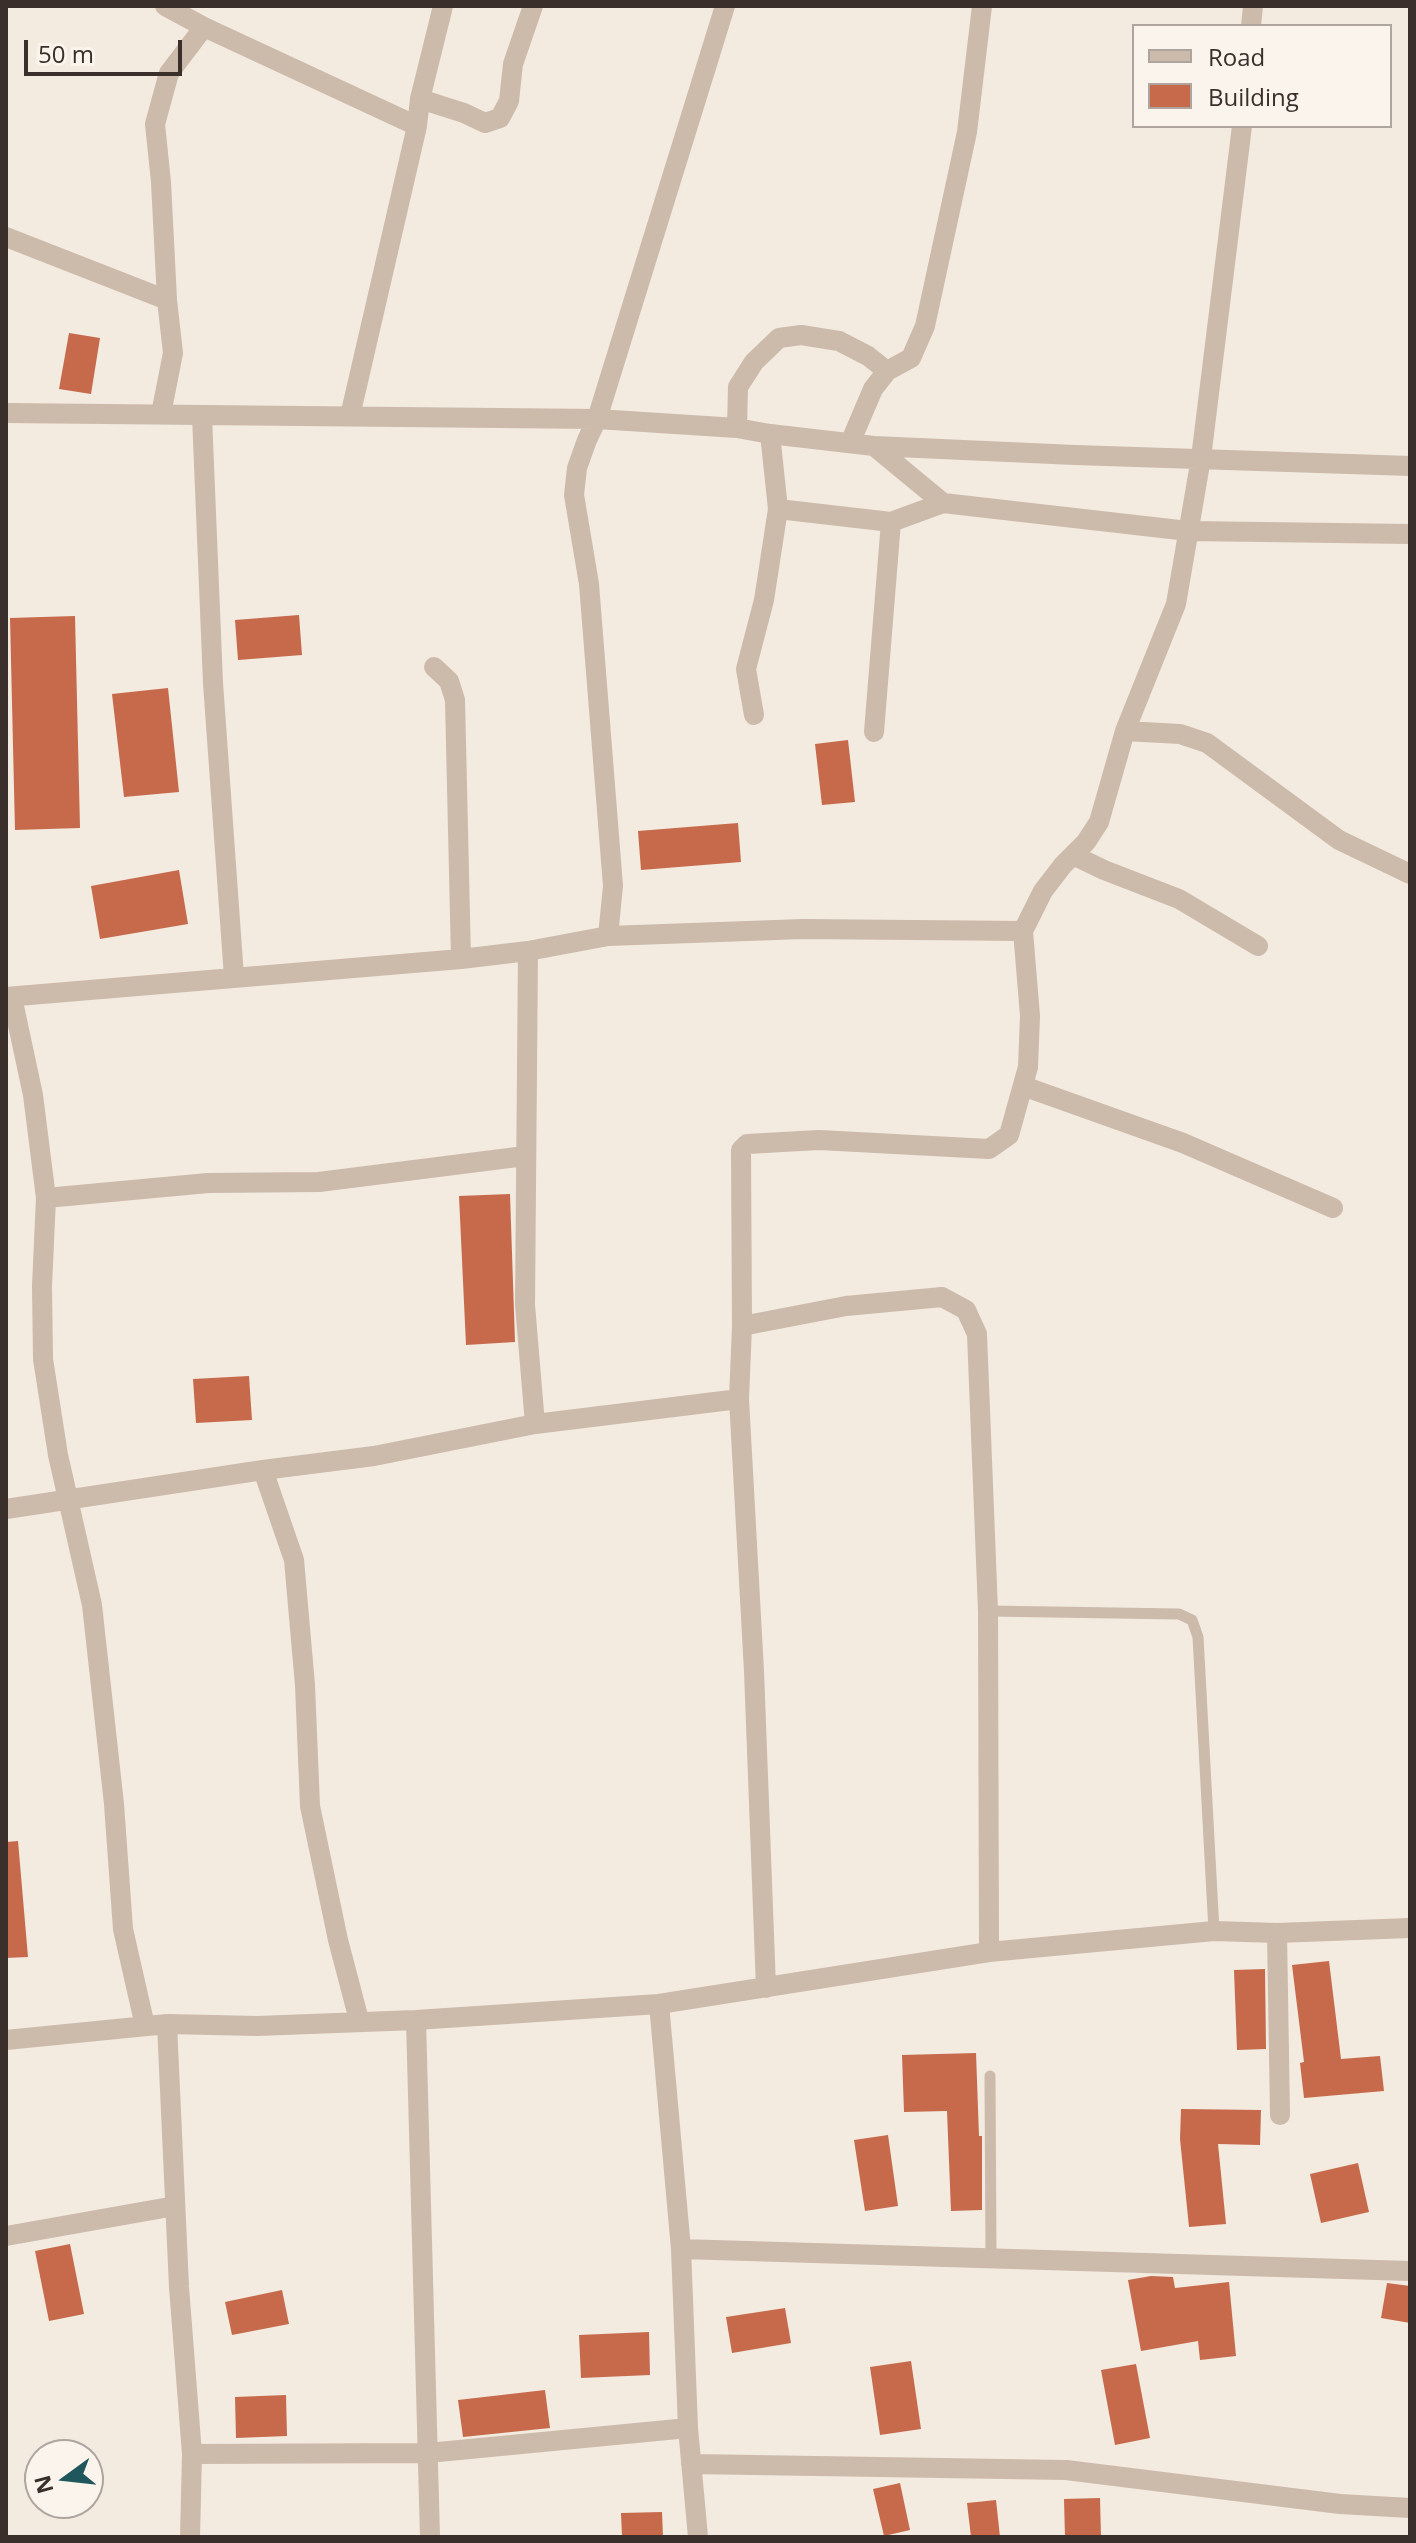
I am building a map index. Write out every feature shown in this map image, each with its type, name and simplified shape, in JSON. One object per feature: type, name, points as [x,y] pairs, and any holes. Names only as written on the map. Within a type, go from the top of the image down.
[{"type":"street","points":[[165,6],[194,17],[417,126]]},
{"type":"street","points":[[350,416],[443,6]]},
{"type":"street","points":[[420,99],[485,123],[500,118],[509,101],[513,64],[533,6]]},
{"type":"street","points":[[608,936],[613,886],[589,584],[574,495],[577,468],[597,419],[725,6]]},
{"type":"street","points":[[850,443],[873,389],[887,371],[911,358],[925,326],[967,132],[982,6]]},
{"type":"street","points":[[161,414],[173,353],[155,124],[169,73],[194,17]]},
{"type":"street","points":[[766,1988],[754,1671],[739,1399],[742,1326],[741,1150],[743,1146],[819,1140],[989,1149],[1009,1135],[1028,1067],[1030,1016],[1023,931],[1043,891],[1086,842],[1099,822],[1125,731],[1176,604],[1201,458],[1242,128]]},
{"type":"street","points":[[6,237],[167,300]]},
{"type":"street","points":[[737,428],[738,387],[754,362],[779,338],[801,335],[839,341],[868,356],[887,371]]},
{"type":"street","points":[[6,413],[597,419],[737,428],[874,446],[1410,466]]},
{"type":"street","points":[[202,416],[213,683],[234,977]]},
{"type":"street","points":[[754,715],[746,669],[764,600],[778,509],[770,434]]},
{"type":"street","points":[[874,446],[943,503]]},
{"type":"street","points":[[778,509],[891,522],[943,503],[1188,531],[1410,534]]},
{"type":"street","points":[[874,732],[891,522]]},
{"type":"street","points":[[434,667],[449,681],[455,700],[461,959]]},
{"type":"street","points":[[1125,731],[1180,734],[1207,743],[1339,840],[1410,874]]},
{"type":"street","points":[[1073,855],[1179,899],[1258,946]]},
{"type":"street","points":[[145,2026],[123,1929],[114,1804],[92,1605],[58,1455],[43,1359],[46,1198],[33,1095],[9,997],[461,959],[528,951],[608,936],[803,929],[1023,931]]},
{"type":"street","points":[[528,951],[525,1305],[535,1424]]},
{"type":"street","points":[[1023,1086],[1183,1143],[1333,1208]]},
{"type":"street","points":[[46,1198],[208,1183],[319,1182],[525,1156]]},
{"type":"street","points":[[742,1326],[846,1306],[942,1297],[966,1310],[977,1334],[988,1611],[989,1952]]},
{"type":"street","points":[[6,1509],[374,1456],[535,1424],[739,1399]]},
{"type":"street","points":[[263,1470],[294,1560],[305,1685],[310,1806],[338,1940],[359,2020]]},
{"type":"street","points":[[6,2040],[167,2024],[257,2026],[416,2020],[659,2004],[989,1952],[1214,1931],[1277,1933],[1410,1928]]},
{"type":"street","points":[[1277,1933],[1280,2115]]},
{"type":"street","points":[[659,2004],[681,2249],[688,2428],[698,2537]]},
{"type":"street","points":[[416,2020],[430,2537]]},
{"type":"street","points":[[167,2024],[175,2206],[192,2454],[190,2537]]},
{"type":"street","points":[[6,2236],[175,2206]]},
{"type":"street","points":[[681,2249],[1410,2271]]},
{"type":"street","points":[[192,2454],[428,2453],[688,2428]]},
{"type":"street","points":[[691,2464],[1066,2470],[1340,2504],[1410,2508]]},
{"type":"lane","points":[[988,1611],[1179,1614],[1192,1620],[1198,1637],[1214,1931]]},
{"type":"lane","points":[[990,2076],[991,2257]]},
{"type":"building","points":[[69,333],[100,338],[91,394],[59,389]]},
{"type":"building","points":[[299,615],[302,655],[238,660],[235,620]]},
{"type":"building","points":[[75,616],[80,828],[15,830],[10,618]]},
{"type":"building","points":[[168,688],[179,792],[124,797],[112,694]]},
{"type":"building","points":[[848,740],[855,802],[822,805],[815,744]]},
{"type":"building","points":[[738,823],[741,862],[641,870],[638,831]]},
{"type":"building","points":[[179,870],[188,924],[100,939],[91,886]]},
{"type":"building","points":[[510,1194],[515,1342],[466,1345],[459,1196]]},
{"type":"building","points":[[249,1376],[252,1420],[196,1423],[193,1379]]},
{"type":"building","points":[[18,1841],[28,1957],[6,1958],[6,1842]]},
{"type":"building","points":[[1329,1961],[1341,2059],[1380,2056],[1384,2091],[1304,2098],[1300,2063],[1304,2062],[1292,1965]]},
{"type":"building","points":[[1265,1969],[1266,2049],[1237,2050],[1234,1970]]},
{"type":"building","points":[[976,2053],[979,2136],[982,2136],[982,2210],[951,2211],[947,2111],[904,2112],[902,2055]]},
{"type":"building","points":[[1181,2109],[1261,2110],[1260,2145],[1218,2144],[1226,2224],[1189,2227],[1180,2139]]},
{"type":"building","points":[[888,2135],[898,2206],[865,2211],[854,2140]]},
{"type":"building","points":[[1358,2163],[1369,2212],[1321,2223],[1310,2174]]},
{"type":"building","points":[[70,2244],[84,2314],[49,2321],[35,2251]]},
{"type":"building","points":[[1151,2276],[1173,2277],[1175,2288],[1229,2282],[1236,2356],[1200,2360],[1198,2341],[1141,2351],[1128,2280]]},
{"type":"building","points":[[1387,2283],[1410,2286],[1410,2323],[1381,2318]]},
{"type":"building","points":[[282,2290],[289,2324],[232,2335],[225,2302]]},
{"type":"building","points":[[785,2308],[791,2343],[732,2353],[726,2317]]},
{"type":"building","points":[[649,2332],[650,2375],[581,2378],[579,2335]]},
{"type":"building","points":[[911,2361],[921,2429],[880,2435],[870,2367]]},
{"type":"building","points":[[1136,2364],[1150,2438],[1115,2445],[1101,2370]]},
{"type":"building","points":[[545,2390],[550,2428],[463,2437],[458,2400]]},
{"type":"building","points":[[286,2395],[287,2436],[236,2438],[235,2397]]},
{"type":"building","points":[[900,2483],[910,2530],[884,2536],[873,2489]]},
{"type":"building","points":[[1100,2498],[1101,2537],[1065,2537],[1064,2499]]},
{"type":"building","points":[[996,2500],[1000,2537],[971,2537],[967,2503]]},
{"type":"building","points":[[662,2512],[663,2537],[622,2537],[621,2513]]}]
